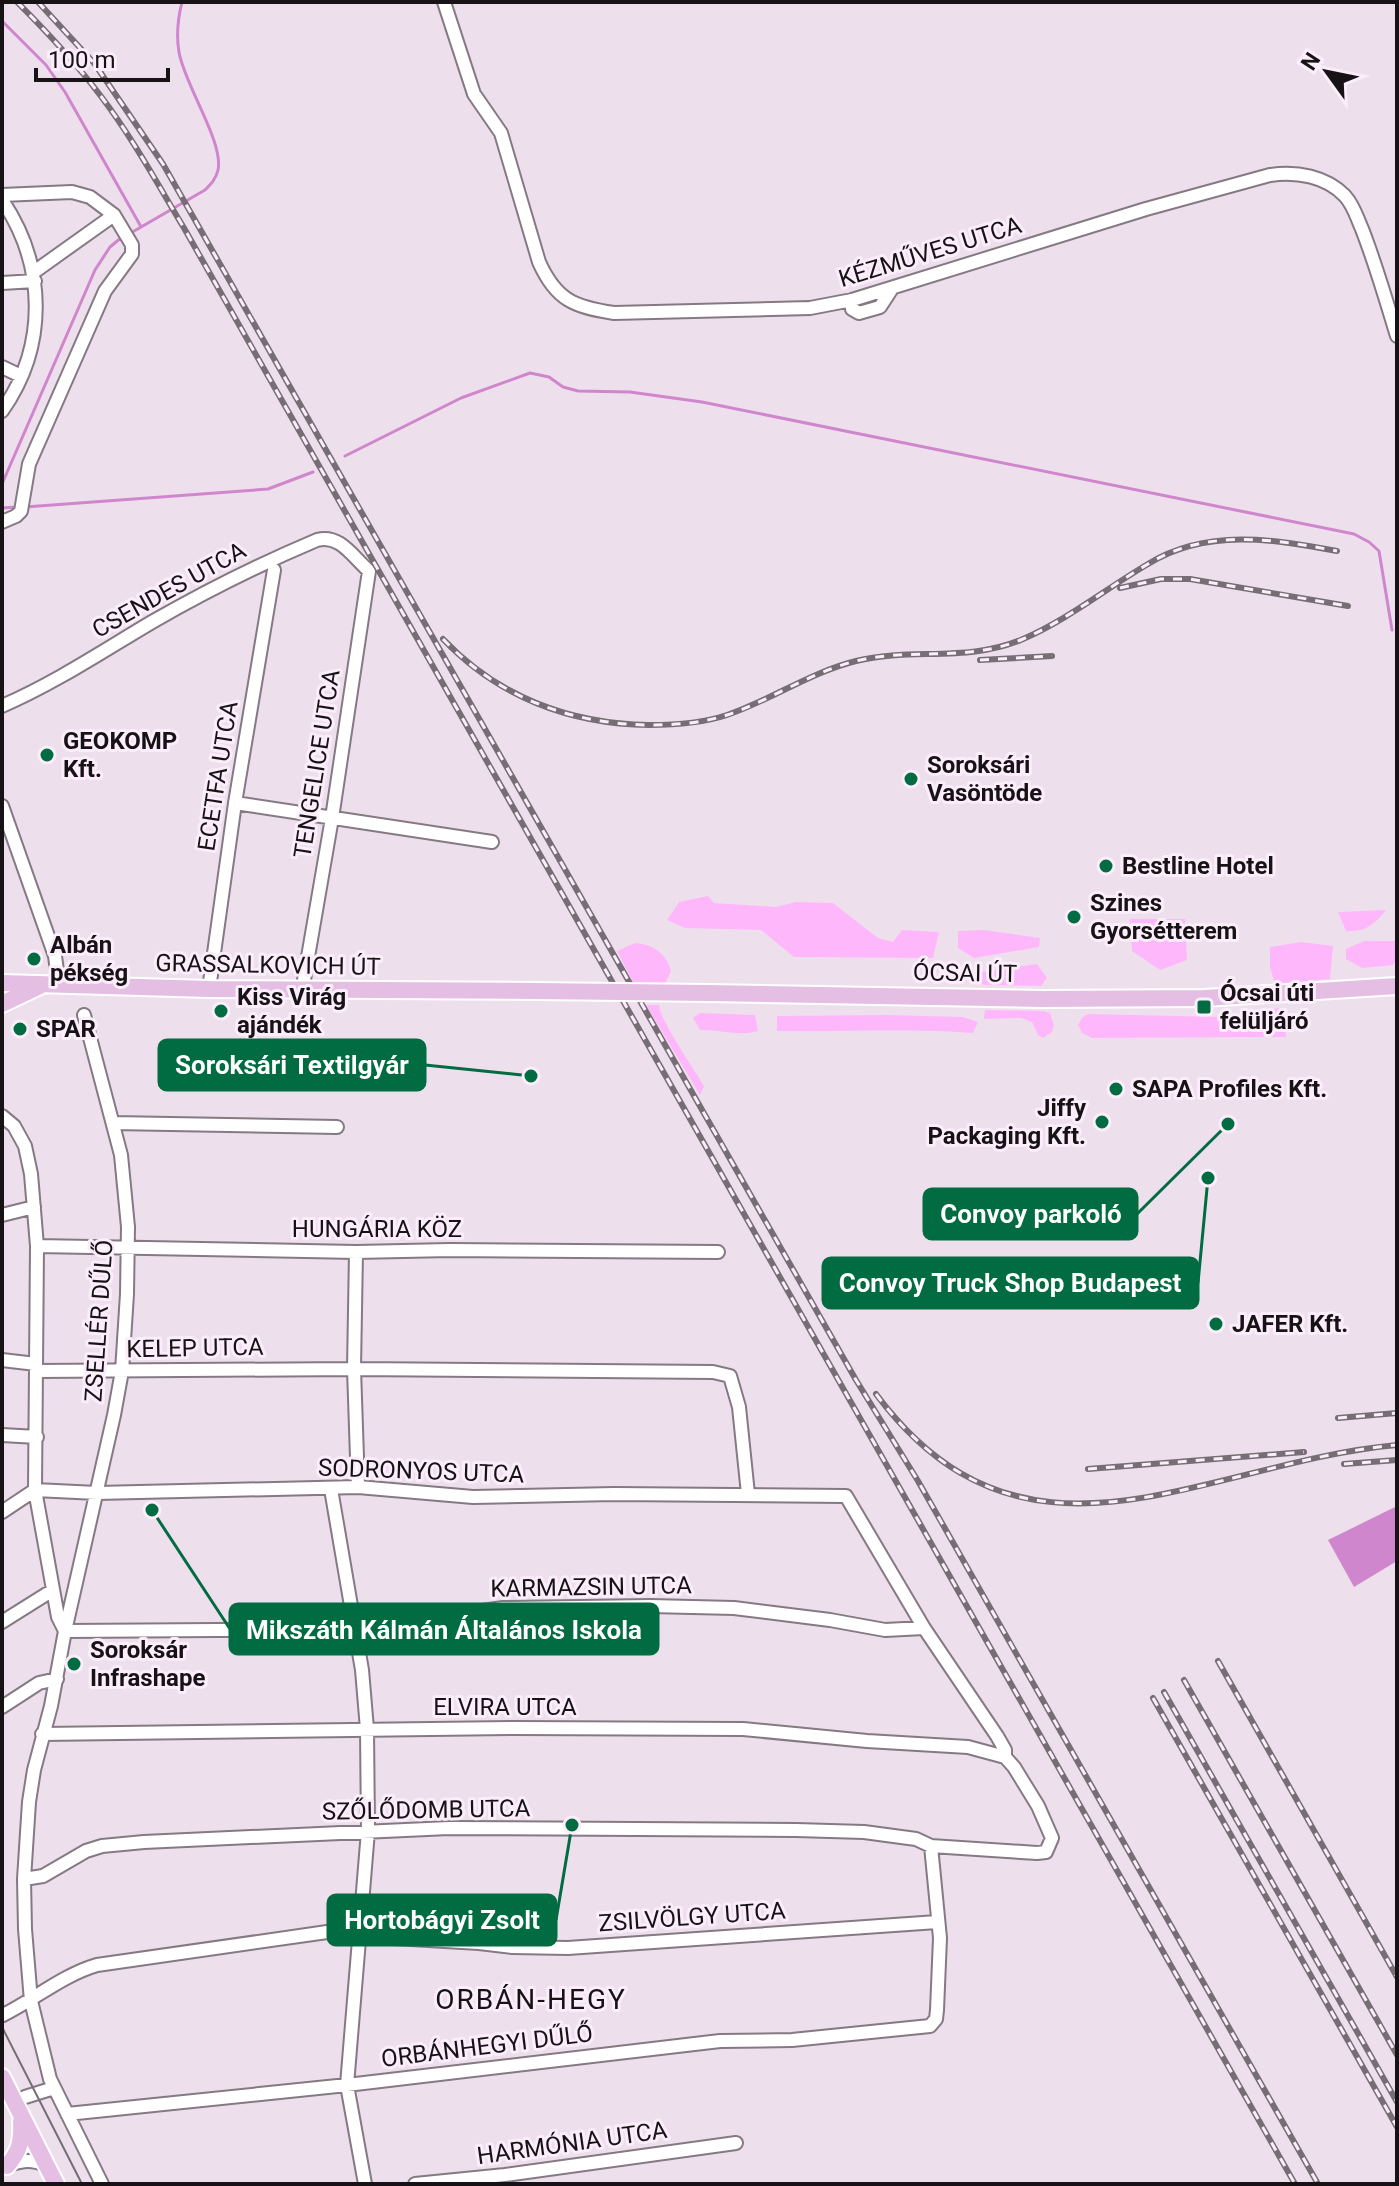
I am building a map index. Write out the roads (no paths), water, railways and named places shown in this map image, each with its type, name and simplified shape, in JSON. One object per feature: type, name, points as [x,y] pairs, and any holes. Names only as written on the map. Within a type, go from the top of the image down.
[{"type":"main road","name":"GRASSALKOVICH ÚT","points":[[2,983],[209,989],[533,991]]},
{"type":"main road","points":[[2,1004],[50,986]]},
{"type":"main road","name":"ÓCSAI ÚT","points":[[533,991],[1042,999],[1204,998],[1397,986]]},
{"type":"main road","points":[[5,2083],[21,2108],[32,2139],[56,2184]]},
{"type":"main road","points":[[11,2165],[19,2153],[22,2140],[21,2108]]},
{"type":"street","name":"KÉZMŰVES UTCA","points":[[444,2],[474,94],[501,133],[539,262],[548,282],[565,300],[588,309],[614,313],[810,308],[852,300],[852,309],[859,313],[880,307],[893,287],[1146,209],[1270,175],[1300,174],[1329,185],[1353,206],[1378,270],[1397,336]]},
{"type":"street","points":[[2,411],[21,376],[34,332],[34,276],[17,223],[2,198],[72,192],[90,197],[118,220],[132,245],[132,254],[105,291],[29,464],[21,511],[2,522]]},
{"type":"street","points":[[2,283],[34,276],[118,220]]},
{"type":"street","points":[[2,367],[21,376]]},
{"type":"street","name":"CSENDES UTCA","points":[[2,706],[57,679],[205,592],[317,540],[329,537],[338,541],[357,560]]},
{"type":"street","name":"TENGELICE UTCA","points":[[304,980],[369,571],[357,560]]},
{"type":"street","name":"ECETFA UTCA","points":[[209,989],[235,803],[274,570]]},
{"type":"street","points":[[235,803],[492,842]]},
{"type":"street","points":[[2,806],[55,956],[50,986]]},
{"type":"street","name":"ZSELLÉR DŰLŐ","points":[[84,1015],[113,1123],[126,1189],[122,1371],[57,1679],[37,1751],[29,1802],[24,1879],[31,2001],[54,2088],[102,2184]]},
{"type":"street","points":[[2,1116],[14,1126],[25,1146],[34,1207],[37,1246],[35,1490],[58,1617],[65,1631]]},
{"type":"street","points":[[113,1123],[337,1127]]},
{"type":"street","points":[[2,1215],[34,1207]]},
{"type":"street","name":"HUNGÁRIA KÖZ","points":[[37,1246],[356,1252],[718,1252]]},
{"type":"street","points":[[356,1252],[354,1369],[358,1487]]},
{"type":"street","name":"KELEP UTCA","points":[[2,1360],[36,1367],[122,1371],[713,1372],[730,1376],[739,1407],[748,1494]]},
{"type":"street","points":[[2,1435],[37,1437]]},
{"type":"street","name":"SODRONYOS UTCA","points":[[35,1490],[97,1493],[358,1487],[473,1497],[846,1496],[924,1628]]},
{"type":"street","points":[[331,1489],[355,1629],[367,1729],[368,1831],[347,2085],[365,2184]]},
{"type":"street","points":[[2,1512],[35,1490]]},
{"type":"street","points":[[2,1622],[53,1590]]},
{"type":"street","name":"KARMAZSIN UTCA","points":[[65,1631],[355,1629],[503,1608],[650,1606],[734,1608],[885,1630],[924,1628]]},
{"type":"street","points":[[924,1628],[997,1736],[1005,1750],[1005,1757]]},
{"type":"street","points":[[2,1707],[39,1683],[57,1679]]},
{"type":"street","name":"ELVIRA UTCA","points":[[42,1734],[367,1729],[743,1729],[968,1747],[1005,1757]]},
{"type":"street","name":"SZŐLŐDOMB UTCA","points":[[24,1879],[43,1876],[86,1851],[102,1846],[449,1828],[864,1832],[916,1839],[931,1846],[1046,1852],[1052,1838],[1025,1783],[1005,1757]]},
{"type":"street","points":[[931,1846],[937,1887],[937,1922]]},
{"type":"street","name":"ZSILVÖLGY UTCA","points":[[3,2015],[67,1977],[97,1965],[334,1931],[360,1936],[568,1948],[937,1922]]},
{"type":"street","name":"ORBÁNHEGYI DŰLŐ","points":[[67,2114],[720,2041],[792,2040],[930,2026],[936,2019],[940,1938],[937,1922]]},
{"type":"street","points":[[21,2108],[54,2088]]},
{"type":"street","points":[[11,2165],[30,2150],[32,2139]]},
{"type":"street","name":"HARMÓNIA UTCA","points":[[415,2184],[505,2175],[736,2143]]},
{"type":"street","points":[[11,2165],[36,2161],[46,2165]]},
{"type":"waterway","points":[[129,234],[205,190],[218,170],[215,144],[179,52],[178,27],[182,2]]},
{"type":"waterway","points":[[2,21],[46,65],[65,92],[140,225]]},
{"type":"waterway","points":[[2,484],[95,270],[110,247],[122,237]]},
{"type":"waterway","points":[[345,456],[461,398],[530,373],[549,377],[563,387],[578,391],[630,392],[702,402],[1354,534],[1379,551],[1392,630]]},
{"type":"waterway","points":[[25,507],[268,489],[313,472]]},
{"type":"waterway","points":[[2,508],[17,507]]},
{"type":"tram line","points":[[2,2027],[82,2184]]},
{"type":"railway","points":[[17,2],[100,95],[134,144],[184,228],[1295,2184]]},
{"type":"railway","points":[[38,2],[94,63],[163,164],[1318,2184]]},
{"type":"railway","points":[[443,639],[487,677],[564,713],[620,723],[689,723],[727,715],[823,672],[856,661],[898,655],[981,651],[1023,639],[1071,613],[1148,564],[1193,545],[1265,540],[1337,551]]},
{"type":"railway","points":[[1120,588],[1161,579],[1190,579],[1348,606]]},
{"type":"railway","points":[[980,660],[1052,656]]},
{"type":"railway","points":[[876,1394],[933,1454],[993,1489],[1056,1503],[1120,1501],[1187,1489],[1326,1456],[1397,1445]]},
{"type":"railway","points":[[1338,1418],[1397,1413]]},
{"type":"railway","points":[[1088,1469],[1304,1452]]},
{"type":"railway","points":[[1344,1464],[1397,1460]]},
{"type":"railway","points":[[1218,1661],[1397,1977]]},
{"type":"railway","points":[[1184,1680],[1397,2055]]},
{"type":"railway","points":[[1164,1692],[1397,2102]]},
{"type":"railway","points":[[1153,1698],[1397,2127]]},
{"type":"place","name":"GEOKOMP Kft.","points":[[47,755]]},
{"type":"place","name":"Soroksári Vasöntöde","points":[[911,779]]},
{"type":"place","name":"Bestline Hotel","points":[[1106,866]]},
{"type":"place","name":"Szines Gyorsétterem","points":[[1074,917]]},
{"type":"place","name":"Albán pékség","points":[[34,959]]},
{"type":"place","name":"Ócsai úti felüljáró","points":[[1204,1007]]},
{"type":"place","name":"Kiss Virág ajándék","points":[[221,1011]]},
{"type":"place","name":"SPAR","points":[[20,1029]]},
{"type":"place","name":"Soroksári Textilgyár","points":[[531,1076]]},
{"type":"place","name":"SAPA Profiles Kft.","points":[[1116,1089]]},
{"type":"place","name":"Jiffy Packaging Kft.","points":[[1102,1122]]},
{"type":"place","name":"Convoy parkoló","points":[[1228,1124]]},
{"type":"place","name":"Convoy Truck Shop Budapest","points":[[1208,1178]]},
{"type":"place","name":"JAFER Kft.","points":[[1216,1324]]},
{"type":"place","name":"Mikszáth Kálmán Általános Iskola","points":[[152,1510]]},
{"type":"place","name":"Soroksár Infrashape","points":[[74,1664]]},
{"type":"place","name":"Hortobágyi Zsolt","points":[[572,1825]]},
{"type":"district","name":"ORBÁN-HEGY","points":[[531,1999]]}]
